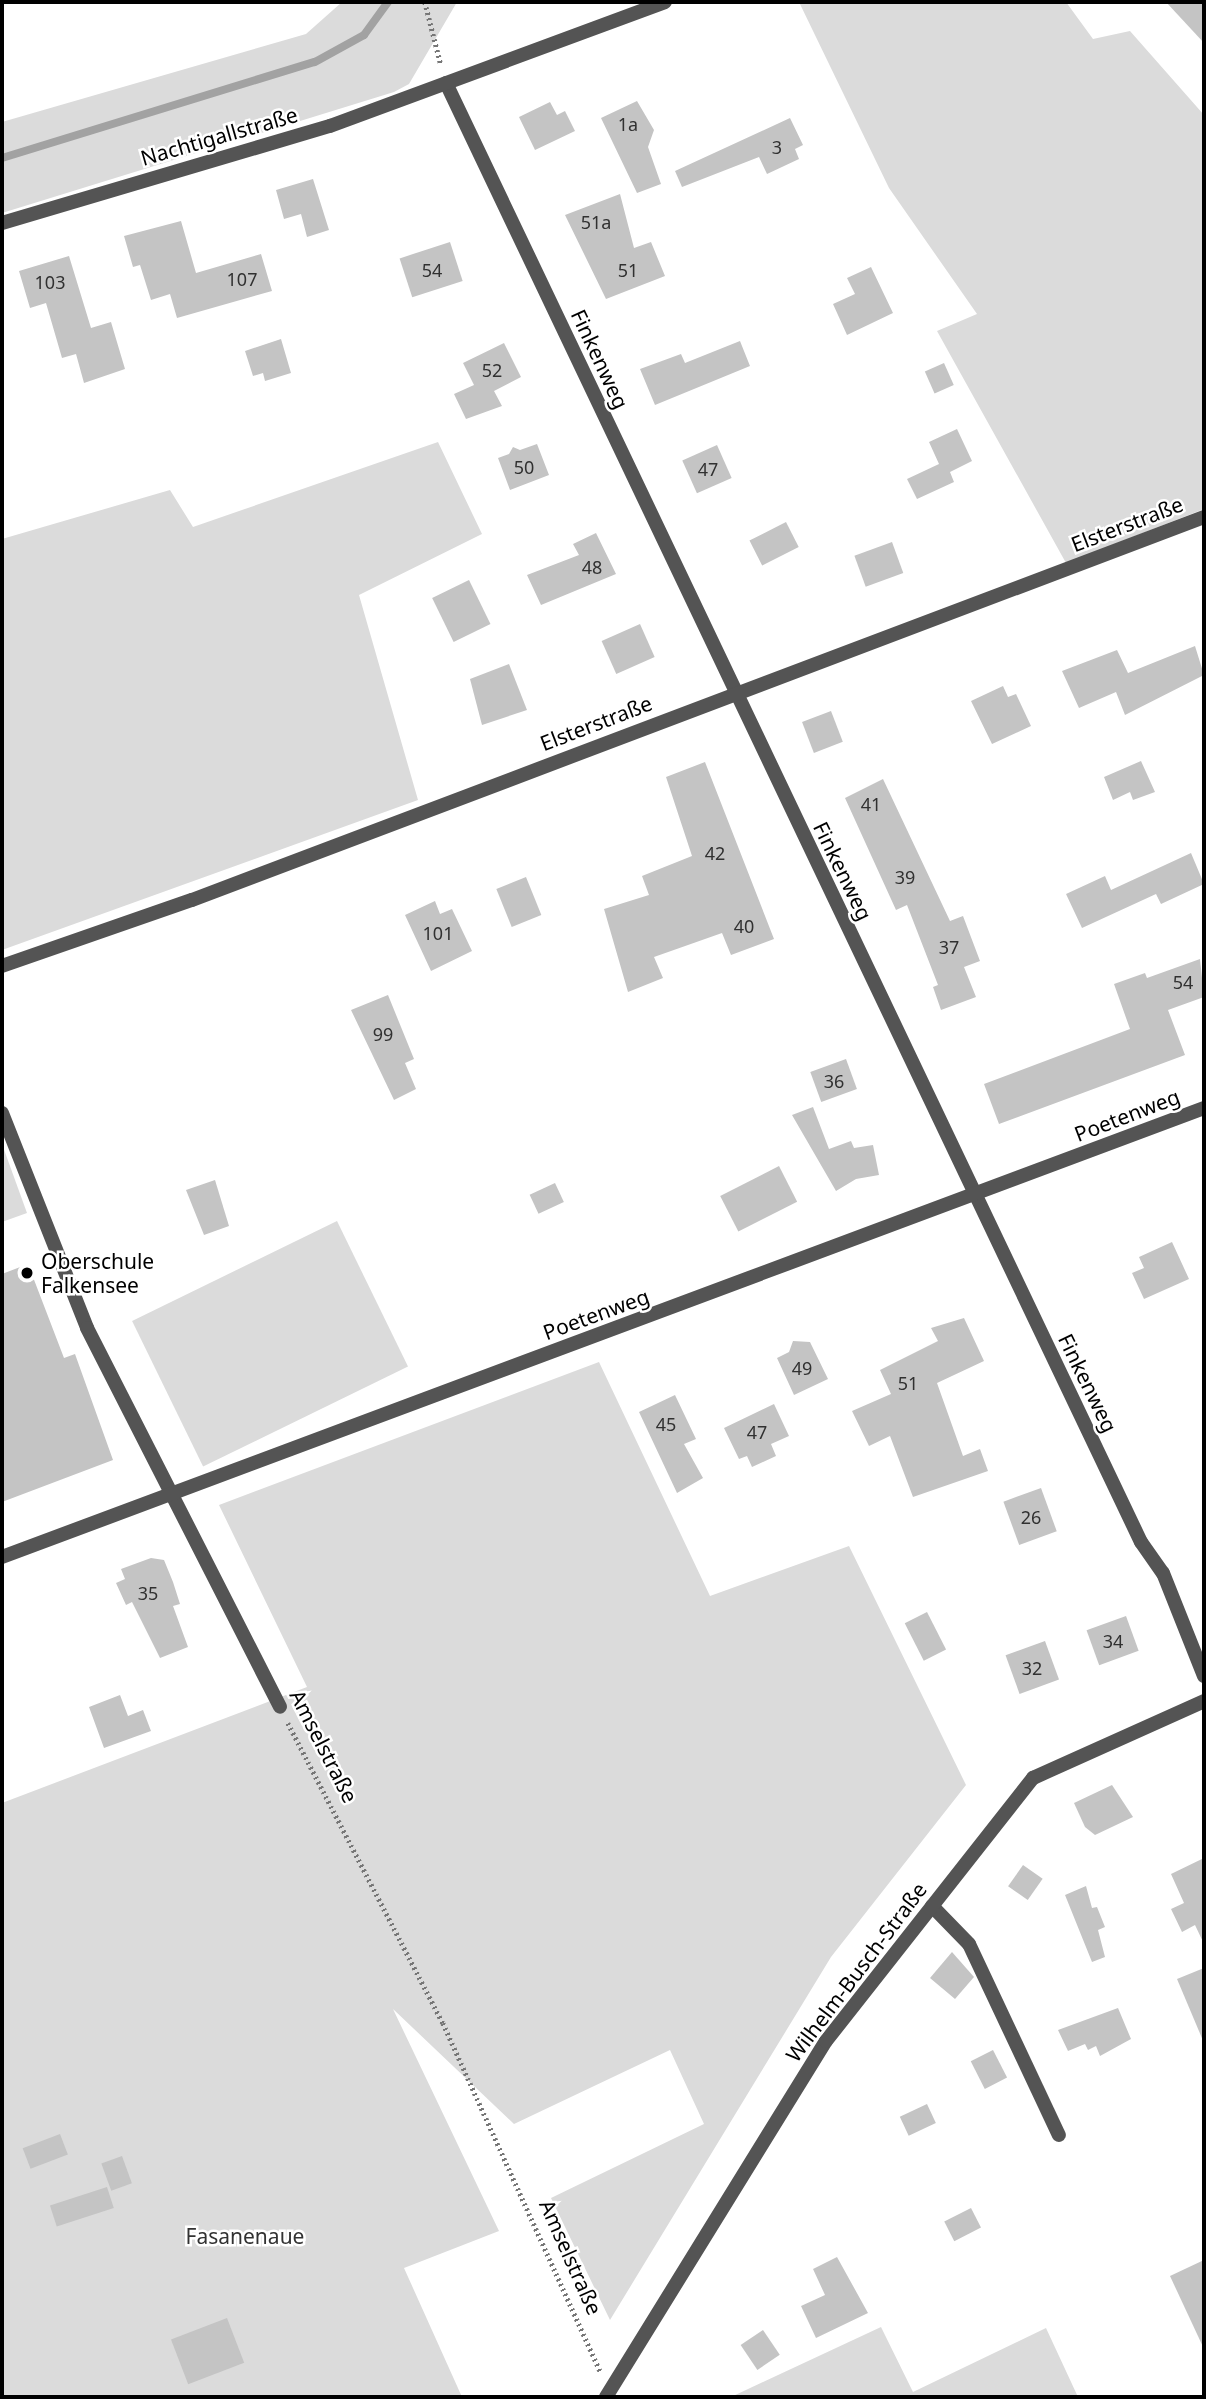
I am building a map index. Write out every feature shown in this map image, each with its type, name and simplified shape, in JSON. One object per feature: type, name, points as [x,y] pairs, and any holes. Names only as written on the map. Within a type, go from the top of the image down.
[{"type":"street","name":"Nachtigallstraße","points":[[2,223],[330,126],[664,2]]},
{"type":"street","name":"Finkenweg","points":[[446,83],[1141,1542],[1163,1573],[1204,1676]]},
{"type":"street","name":"Elsterstraße","points":[[2,966],[192,900],[1204,517]]},
{"type":"street","name":"Poetenweg","points":[[2,1558],[975,1196],[1204,1108]]},
{"type":"street","name":"Amselstraße","points":[[2,1113],[87,1328],[280,1707]]},
{"type":"street","name":"Wilhelm-Busch-Straße","points":[[608,2395],[826,2041],[1033,1777],[1204,1701]]},
{"type":"street","points":[[932,1906],[970,1944],[1059,2135]]},
{"type":"path","points":[[425,2],[446,83]]},
{"type":"path","name":"Amselstraße","points":[[280,1707],[443,2023],[608,2395]]},
{"type":"green space","points":[[342,2],[457,2],[409,84],[394,92],[2,213],[2,122],[306,34]]},
{"type":"green space","points":[[799,2],[1066,2],[1093,39],[1130,31],[1204,115],[1204,509],[1066,563],[937,331],[977,314],[889,188]]},
{"type":"green space","points":[[438,442],[482,534],[359,595],[418,800],[2,950],[2,539],[170,490],[193,527]]},
{"type":"green space","points":[[2,1144],[27,1213],[2,1222]]},
{"type":"green space","points":[[337,1221],[408,1367],[203,1467],[132,1321]]},
{"type":"green space","name":"Fasanenaue","points":[[599,1362],[710,1596],[849,1546],[966,1785],[831,1957],[610,2320],[551,2198],[704,2124],[670,2050],[514,2124],[393,2009],[499,2231],[404,2268],[462,2397],[2,2397],[2,1803],[307,1687],[219,1505]]},
{"type":"green space","points":[[881,2327],[913,2392],[1046,2328],[1078,2397],[731,2397]]},
{"type":"building","points":[[1166,2],[1204,2],[1204,43]]},
{"type":"building","points":[[637,101],[654,130],[648,147],[661,184],[637,193],[601,118]]},
{"type":"building","points":[[550,102],[557,115],[565,111],[575,131],[535,150],[519,117]]},
{"type":"building","points":[[790,118],[803,145],[795,149],[799,159],[767,174],[759,157],[682,187],[675,171]]},
{"type":"building","points":[[313,179],[329,230],[307,237],[301,214],[284,219],[276,190]]},
{"type":"building","points":[[620,194],[634,248],[651,242],[665,276],[606,299],[565,215]]},
{"type":"building","points":[[181,221],[196,273],[261,254],[272,291],[177,318],[170,294],[151,300],[140,265],[133,267],[124,236]]},
{"type":"building","points":[[450,242],[463,281],[412,297],[400,258]]},
{"type":"building","points":[[69,256],[91,328],[111,322],[125,369],[84,383],[76,354],[62,358],[46,303],[30,308],[19,271]]},
{"type":"building","points":[[871,267],[893,313],[847,335],[833,304],[855,294],[847,278]]},
{"type":"building","points":[[281,339],[291,373],[265,381],[263,373],[253,376],[245,351]]},
{"type":"building","points":[[740,341],[750,366],[655,405],[640,369],[681,354],[685,363]]},
{"type":"building","points":[[504,343],[521,377],[494,391],[502,406],[466,419],[454,394],[474,385],[463,363]]},
{"type":"building","points":[[944,363],[954,385],[935,393],[925,372]]},
{"type":"building","points":[[957,429],[972,461],[950,472],[954,482],[917,499],[907,479],[939,464],[929,442]]},
{"type":"building","points":[[537,444],[549,475],[510,490],[498,458],[509,454],[513,447],[520,450]]},
{"type":"building","points":[[717,445],[732,478],[697,493],[682,460]]},
{"type":"building","points":[[786,522],[799,547],[762,566],[749,541]]},
{"type":"building","points":[[596,533],[616,574],[541,605],[527,575],[579,555],[573,544]]},
{"type":"building","points":[[892,542],[903,573],[866,587],[854,556]]},
{"type":"building","points":[[469,580],[490,624],[454,642],[432,598]]},
{"type":"building","points":[[640,624],[655,657],[616,674],[602,641]]},
{"type":"building","points":[[1195,646],[1204,675],[1125,715],[1116,692],[1079,708],[1062,671],[1117,650],[1128,673]]},
{"type":"building","points":[[509,664],[527,710],[482,725],[470,679]]},
{"type":"building","points":[[1003,686],[1008,697],[1016,694],[1031,726],[992,744],[971,701]]},
{"type":"building","points":[[831,711],[843,742],[814,753],[802,722]]},
{"type":"building","points":[[1141,761],[1155,792],[1133,800],[1130,792],[1113,800],[1104,777]]},
{"type":"building","points":[[705,762],[774,939],[731,955],[722,933],[654,957],[663,978],[628,992],[604,909],[649,895],[642,876],[692,856],[666,777]]},
{"type":"building","points":[[883,779],[950,921],[963,916],[980,961],[964,967],[976,997],[941,1010],[933,987],[938,985],[907,905],[896,910],[845,798]]},
{"type":"building","points":[[1191,853],[1204,884],[1161,904],[1156,894],[1082,928],[1066,894],[1105,876],[1111,890]]},
{"type":"building","points":[[526,877],[541,915],[512,927],[496,889]]},
{"type":"building","points":[[435,901],[440,914],[452,909],[472,951],[431,971],[405,915]]},
{"type":"building","points":[[1200,959],[1204,997],[1168,1010],[1185,1055],[999,1124],[984,1084],[1130,1029],[1114,984],[1145,973],[1147,978]]},
{"type":"building","points":[[388,995],[414,1059],[405,1063],[416,1089],[394,1100],[351,1010]]},
{"type":"building","points":[[846,1059],[857,1089],[821,1102],[810,1072]]},
{"type":"building","points":[[813,1107],[829,1149],[851,1141],[854,1148],[873,1145],[879,1175],[856,1179],[836,1191],[792,1115]]},
{"type":"building","points":[[779,1166],[797,1202],[738,1232],[720,1196]]},
{"type":"building","points":[[215,1180],[229,1226],[204,1235],[186,1190]]},
{"type":"building","points":[[555,1183],[564,1202],[538,1214],[530,1195]]},
{"type":"building","points":[[1172,1242],[1189,1279],[1144,1299],[1132,1273],[1144,1268],[1139,1257]]},
{"type":"building","name":"Oberschule Falkensee","points":[[28,1264],[64,1358],[75,1354],[113,1460],[2,1502],[2,1274]]},
{"type":"building","points":[[964,1318],[984,1361],[937,1383],[963,1456],[980,1449],[988,1471],[913,1497],[890,1436],[869,1446],[852,1411],[891,1394],[880,1370],[938,1341],[931,1328]]},
{"type":"building","points":[[793,1341],[810,1342],[828,1379],[794,1395],[777,1358],[789,1352]]},
{"type":"building","points":[[675,1395],[696,1439],[684,1444],[703,1478],[677,1493],[639,1412]]},
{"type":"building","points":[[774,1404],[789,1436],[771,1444],[776,1456],[752,1467],[747,1456],[739,1459],[724,1428]]},
{"type":"building","points":[[1041,1488],[1057,1531],[1019,1545],[1003,1502]]},
{"type":"building","points":[[151,1558],[164,1560],[180,1604],[173,1606],[188,1647],[160,1658],[132,1602],[126,1605],[116,1583],[125,1579],[121,1569]]},
{"type":"building","points":[[927,1612],[946,1649],[924,1661],[905,1623]]},
{"type":"building","points":[[1126,1616],[1139,1651],[1099,1665],[1087,1630]]},
{"type":"building","points":[[1045,1641],[1059,1680],[1020,1694],[1006,1655]]},
{"type":"building","points":[[120,1695],[128,1716],[143,1710],[151,1731],[104,1748],[89,1707]]},
{"type":"building","points":[[1112,1785],[1133,1817],[1095,1835],[1085,1827],[1074,1803]]},
{"type":"building","points":[[1204,1858],[1204,1944],[1195,1925],[1182,1932],[1171,1909],[1184,1903],[1171,1874]]},
{"type":"building","points":[[1023,1865],[1043,1879],[1028,1900],[1008,1886]]},
{"type":"building","points":[[1086,1886],[1092,1908],[1097,1907],[1105,1927],[1098,1930],[1105,1957],[1092,1962],[1065,1895]]},
{"type":"building","points":[[952,1952],[974,1977],[955,1999],[930,1978]]},
{"type":"building","points":[[1204,1968],[1204,2043],[1177,1979]]},
{"type":"building","points":[[1118,2008],[1131,2039],[1100,2056],[1096,2046],[1088,2050],[1085,2044],[1068,2051],[1058,2030]]},
{"type":"building","points":[[993,2050],[1007,2078],[985,2089],[971,2061]]},
{"type":"building","points":[[927,2104],[936,2123],[909,2136],[900,2117]]},
{"type":"building","points":[[60,2134],[68,2155],[31,2169],[23,2148]]},
{"type":"building","points":[[122,2156],[132,2183],[111,2191],[101,2164]]},
{"type":"building","points":[[107,2187],[114,2208],[57,2226],[50,2206]]},
{"type":"building","points":[[971,2208],[981,2228],[954,2241],[944,2222]]},
{"type":"building","points":[[837,2257],[868,2313],[816,2338],[801,2306],[825,2295],[813,2269]]},
{"type":"building","points":[[1204,2260],[1204,2349],[1170,2276]]},
{"type":"building","points":[[227,2318],[244,2363],[188,2384],[171,2340]]},
{"type":"building","points":[[763,2330],[780,2355],[757,2370],[741,2345]]},
{"type":"waterway","points":[[2,158],[315,62],[364,35],[388,2]]},
{"type":"place","name":"Oberschule Falkensee","points":[[27,1273]]}]
